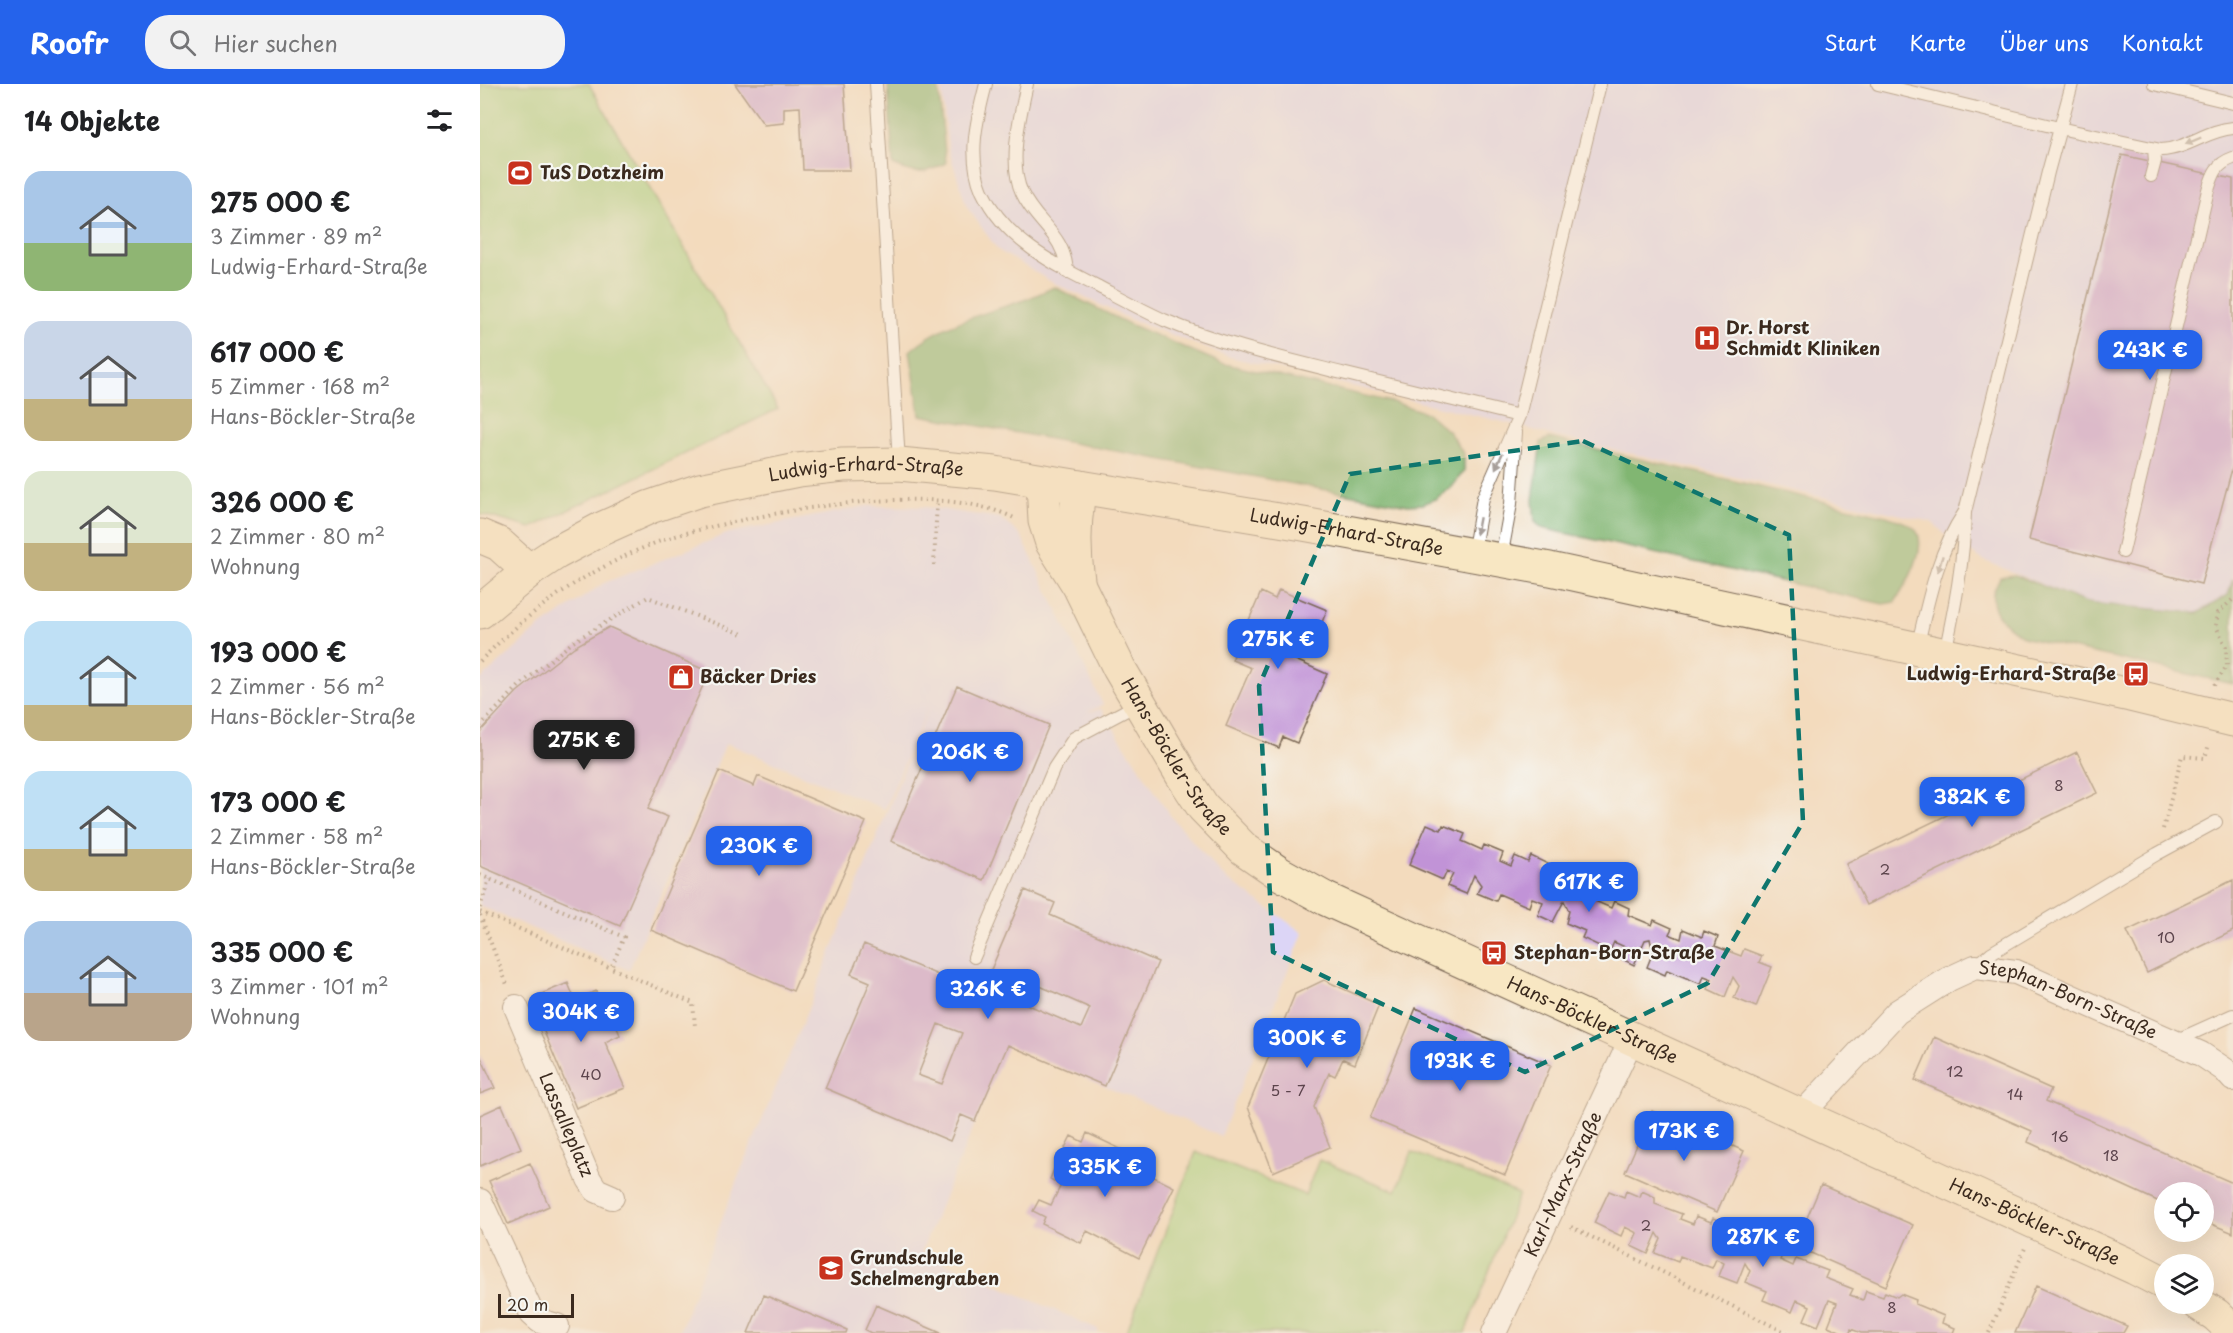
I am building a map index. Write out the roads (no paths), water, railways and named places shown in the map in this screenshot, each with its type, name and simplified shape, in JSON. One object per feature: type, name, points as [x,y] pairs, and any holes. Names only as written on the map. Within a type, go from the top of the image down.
[{"type":"main road","name":"Ludwig-Erhard-Straße","points":[[485,597],[601,529],[650,507],[700,490],[798,470],[843,465],[899,464],[965,469],[1080,487],[1486,557],[1931,652],[2233,720]]},
{"type":"main road","name":"Hans-Böckler-Straße","points":[[1042,482],[1042,502],[1048,531],[1061,559],[1079,586],[1119,668],[1203,807],[1244,849],[1279,873],[1326,899],[2036,1222],[2154,1278]]},
{"type":"main road","name":"Hans-Böckler-Straße","points":[[1079,586],[1074,551],[1076,510],[1080,487]]},
{"type":"main road","points":[[480,536],[499,544],[529,571]]},
{"type":"main road","points":[[2214,1314],[2233,1331]]},
{"type":"street","name":"Stephan-Born-Straße","points":[[1801,1115],[1897,1012],[1949,979],[1975,967],[2016,972],[2201,1054],[2225,1070],[2233,1079]]},
{"type":"street","name":"Lassalleplatz","points":[[516,1007],[589,1179],[596,1190],[612,1197]]},
{"type":"street","name":"Karl-Marx-Straße","points":[[1494,1333],[1632,1038]]},
{"type":"street","points":[[480,1201],[532,1314],[540,1321],[556,1326]]},
{"type":"lane","points":[[876,84],[899,464]]},
{"type":"lane","points":[[986,84],[975,130],[976,172],[982,191],[996,215],[1028,248],[1067,272],[1163,319],[1258,353],[1518,420]]},
{"type":"lane","points":[[1027,84],[1014,154],[1022,193],[1060,243],[1067,259],[1067,272]]},
{"type":"lane","points":[[1486,557],[1511,504],[1518,420],[1600,84]]},
{"type":"lane","points":[[1878,84],[2154,149],[2170,150],[2214,132],[2233,128]]},
{"type":"lane","points":[[1931,652],[1963,557],[1965,512],[2059,128],[2072,84]]},
{"type":"lane","points":[[2154,84],[2233,103]]},
{"type":"lane","points":[[2151,176],[2155,161],[2154,149]]},
{"type":"lane","points":[[2123,552],[2208,190],[2214,171],[2219,164],[2233,158]]},
{"type":"lane","points":[[1486,557],[1483,498],[1518,420]]},
{"type":"lane","points":[[1931,652],[1939,564],[1949,538],[1965,512]]},
{"type":"lane","points":[[975,957],[1054,768],[1074,738],[1139,703]]},
{"type":"lane","points":[[1975,967],[1991,953],[2157,854],[2216,822]]},
{"type":"lane","points":[[2174,1042],[2233,1015]]},
{"type":"place","name":"TuS Dotzheim","points":[[520,173]]},
{"type":"place","name":"Dr. Horst Schmidt Kliniken","points":[[1707,338]]},
{"type":"place","name":"Ludwig-Erhard-Straße","points":[[2136,674]]},
{"type":"place","name":"Bäcker Dries","points":[[681,677]]},
{"type":"place","name":"Stephan-Born-Straße","points":[[1494,953]]},
{"type":"place","name":"Grundschule Schelmengraben","points":[[831,1268]]}]
